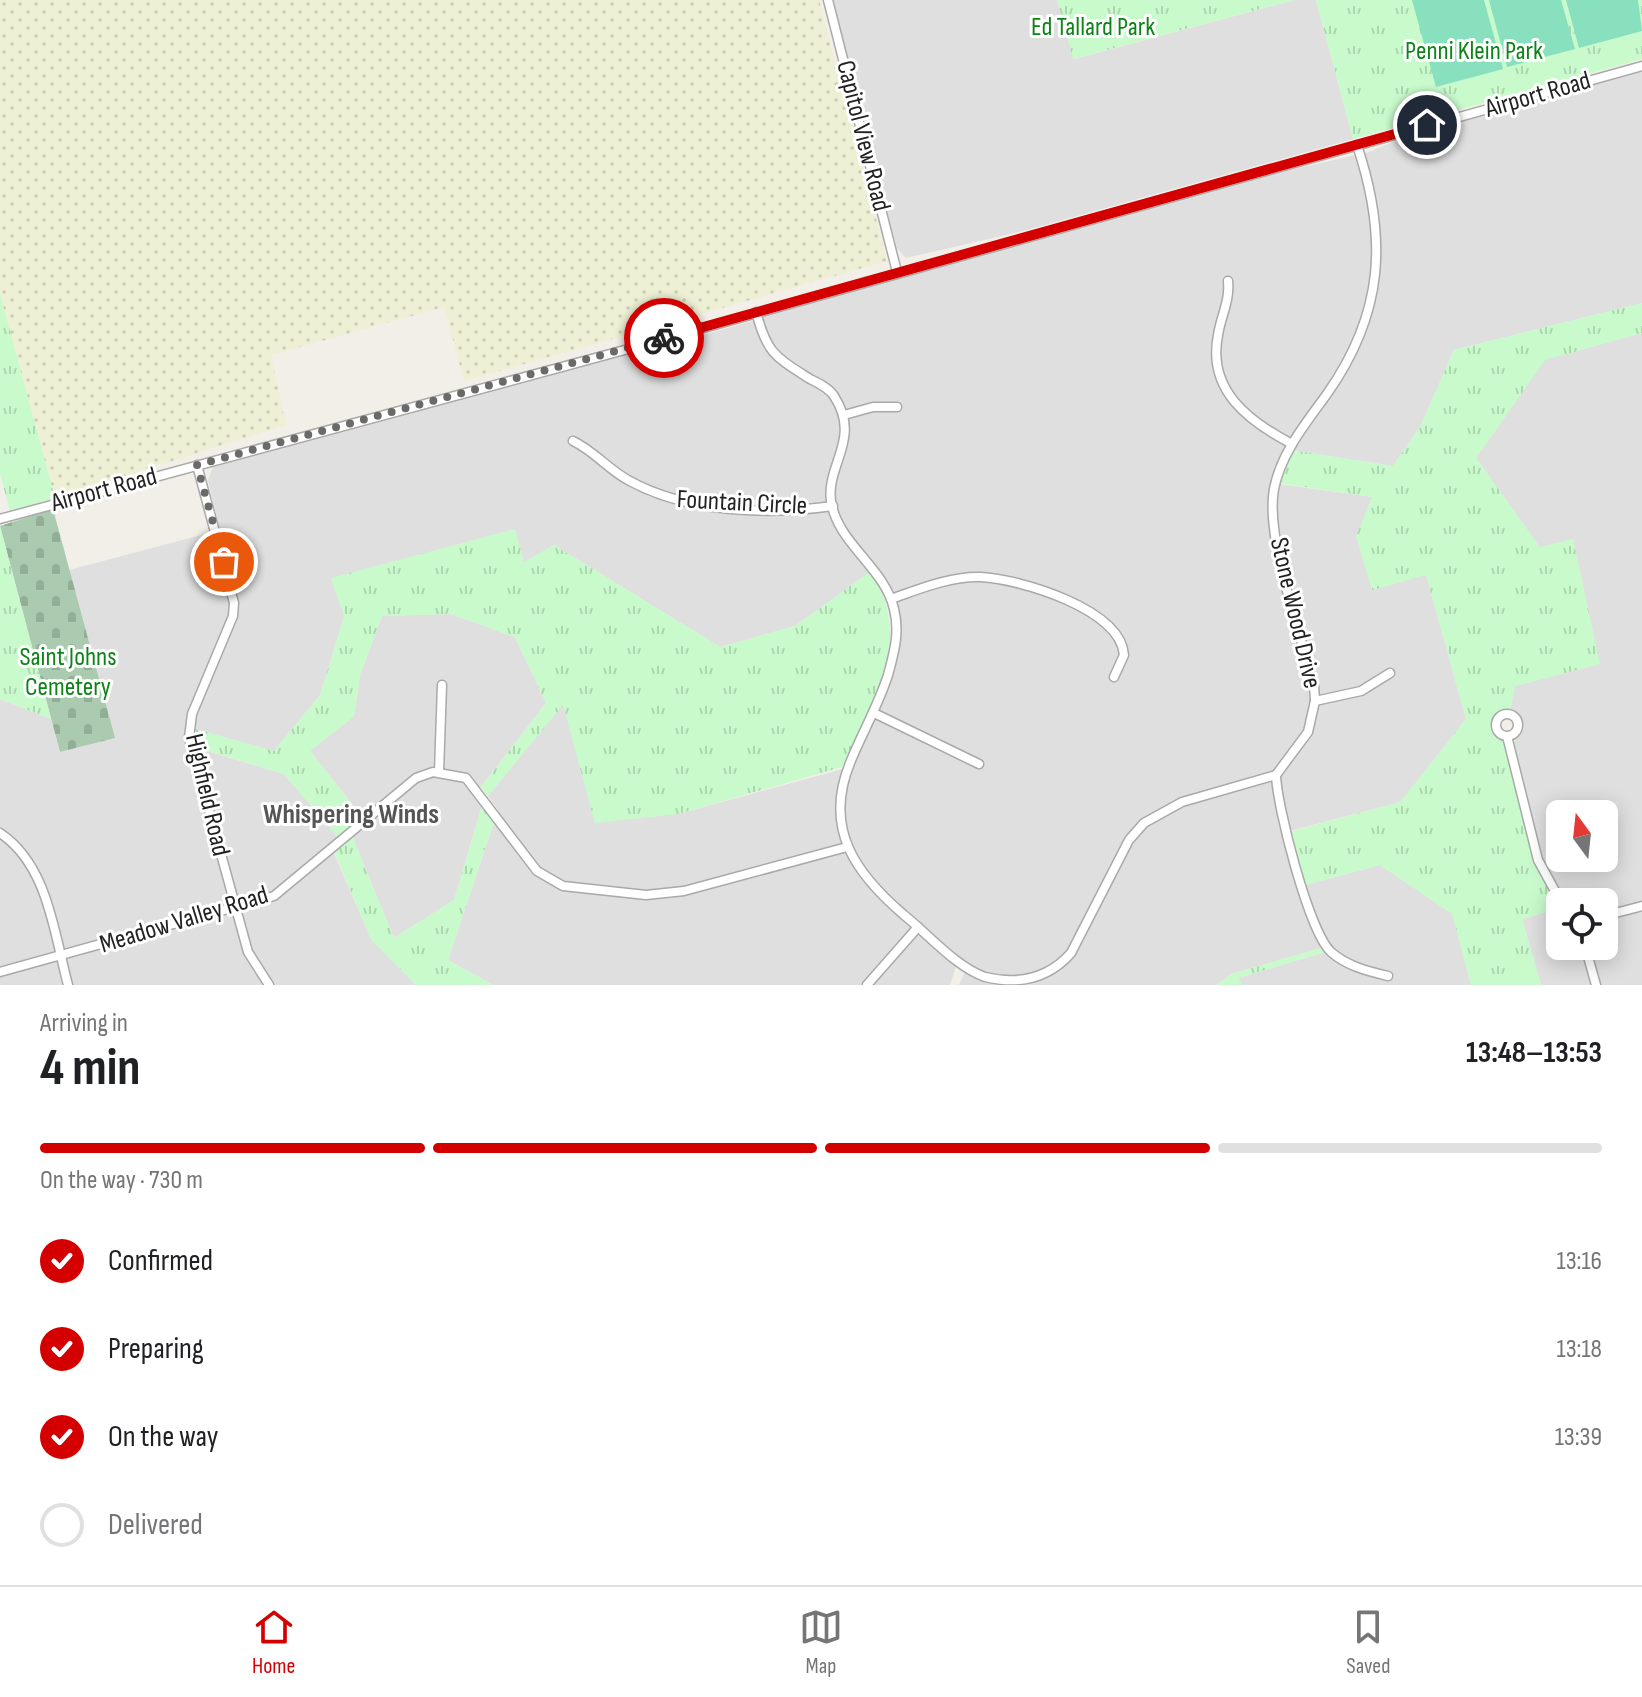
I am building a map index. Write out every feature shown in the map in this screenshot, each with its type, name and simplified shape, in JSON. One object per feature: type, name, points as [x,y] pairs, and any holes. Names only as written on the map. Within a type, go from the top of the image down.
[{"type":"street","name":"Capitol View Road","points":[[828,0],[897,272]]},
{"type":"street","name":"Airport Road","points":[[0,519],[1642,66]]},
{"type":"street","name":"Stone Wood Drive","points":[[1276,775],[1308,732],[1315,701],[1272,514],[1279,471],[1292,444],[1346,367],[1367,317],[1373,291],[1375,216],[1357,145]]},
{"type":"street","points":[[1228,281],[1230,300],[1218,333],[1215,360],[1220,381],[1243,412],[1292,444]]},
{"type":"street","points":[[756,312],[768,349],[832,392],[844,415],[844,444],[831,496],[833,506],[843,528],[885,583],[891,599],[896,645],[874,713],[848,766],[840,815],[847,847],[874,889],[977,974],[1004,982],[1035,980],[1054,969],[1071,953],[1129,840],[1144,823],[1182,802],[1276,775],[1282,818],[1322,942],[1344,962],[1388,976]]},
{"type":"street","points":[[844,415],[873,407],[897,407]]},
{"type":"street","name":"Fountain Circle","points":[[573,441],[591,450],[624,478],[664,498],[773,510],[833,506]]},
{"type":"street","name":"Highfield Road","points":[[197,465],[234,603],[233,616],[192,714],[189,738],[234,909],[248,952],[269,985]]},
{"type":"street","points":[[891,599],[964,579],[1025,583],[1081,607],[1118,634],[1124,655],[1114,677]]},
{"type":"street","points":[[1315,701],[1361,691],[1390,673]]},
{"type":"street","points":[[442,685],[439,772],[466,778],[537,871],[563,886],[646,895],[684,891],[847,847]]},
{"type":"street","points":[[874,713],[979,764]]},
{"type":"street","points":[[1507,736],[1538,860],[1553,888]]},
{"type":"street","name":"Meadow Valley Road","points":[[0,972],[274,896],[416,778],[439,772]]},
{"type":"street","points":[[0,833],[15,844],[35,871],[68,985]]},
{"type":"street","points":[[1618,912],[1642,906]]},
{"type":"street","points":[[867,985],[918,927]]},
{"type":"street","points":[[1589,960],[1596,985]]},
{"type":"shaded area","points":[[830,0],[1057,0],[1074,59],[1294,0],[1316,0],[1353,139],[1023,231],[906,258],[897,248]]},
{"type":"shaded area","points":[[1642,71],[1642,303],[1454,350],[1421,425],[1393,466],[1284,449],[1272,483],[1373,497],[1371,590],[1426,574],[1466,719],[1401,802],[1282,833],[1298,887],[1380,865],[1453,914],[1471,985],[1242,985],[1238,978],[1332,950],[1329,946],[1231,974],[1217,985],[959,985],[968,964],[959,957],[950,985],[493,985],[448,960],[498,810],[488,796],[563,704],[678,814],[850,767],[886,696],[899,647],[896,606],[891,588],[878,567],[795,626],[720,647],[554,545],[524,563],[344,617],[320,695],[274,751],[185,727],[187,745],[284,774],[338,837],[330,844],[371,939],[416,985],[0,985],[0,699],[51,719],[60,752],[114,738],[69,570],[220,530],[208,480],[213,467],[710,333],[1224,185],[1369,152],[1414,133]]},
{"type":"shaded area","points":[[1642,333],[1642,985],[1541,985],[1522,919],[1546,912],[1546,960],[1618,960],[1618,888],[1556,888],[1548,872],[1618,872],[1618,800],[1546,800],[1546,868],[1513,746],[1522,723],[1517,714],[1510,711],[1514,686],[1599,664],[1573,539],[1540,548],[1476,458],[1545,359]]},
{"type":"shaded area","points":[[451,614],[515,637],[546,703],[477,792],[483,802],[454,900],[394,938],[352,836],[367,823],[310,751],[354,716],[360,675],[382,616]]},
{"type":"green space","points":[[0,0],[819,0],[887,261],[464,381],[444,307],[271,355],[286,425],[55,498],[0,305]]},
{"type":"green space","name":"Ed Tallard Park","points":[[1057,0],[1294,0],[1073,59]]},
{"type":"green space","name":"Penni Klein Park","points":[[1316,0],[1642,0],[1642,59],[1353,139]]},
{"type":"green space","points":[[1412,0],[1484,0],[1503,69],[1436,87]]},
{"type":"green space","points":[[1489,0],[1561,0],[1575,49],[1507,67]]},
{"type":"green space","points":[[1566,0],[1638,0],[1642,31],[1579,48]]},
{"type":"green space","points":[[0,294],[55,498],[10,511],[0,474]]},
{"type":"green space","points":[[1642,303],[1642,333],[1545,360],[1476,458],[1540,547],[1573,539],[1600,664],[1515,686],[1510,711],[1494,719],[1494,732],[1504,740],[1533,861],[1547,888],[1546,912],[1522,919],[1541,985],[1471,985],[1452,914],[1380,865],[1305,885],[1289,832],[1400,802],[1466,719],[1426,575],[1372,590],[1356,537],[1372,497],[1279,483],[1291,450],[1393,466],[1421,425],[1454,350]]},
{"type":"green space","name":"Saint Johns Cemetery","points":[[53,509],[115,738],[60,752],[0,526]]},
{"type":"green space","points":[[0,526],[51,719],[0,699]]},
{"type":"green space","points":[[515,529],[524,562],[554,545],[720,647],[795,626],[871,571],[884,597],[890,622],[890,647],[885,671],[877,695],[842,767],[678,814],[595,823],[563,705],[488,796],[481,787],[546,703],[515,637],[451,614],[382,616],[360,675],[354,716],[310,751],[362,817],[349,829],[394,938],[454,900],[483,802],[495,818],[448,960],[493,985],[416,985],[371,939],[334,851],[343,843],[284,774],[195,747],[192,728],[274,751],[320,695],[344,617],[331,578]]},
{"type":"green space","points":[[1321,948],[1325,952],[1238,978],[1242,985],[1217,985],[1231,974]]},
{"type":"way so far","points":[[224,562],[197,465],[664,338]]},
{"type":"district","name":"Whispering Winds","points":[[351,814]]},
{"type":"route","points":[[664,338],[1427,125]]}]
